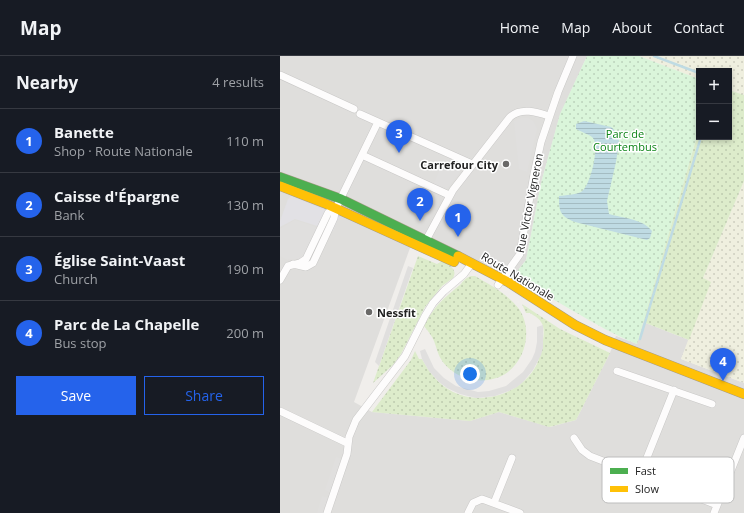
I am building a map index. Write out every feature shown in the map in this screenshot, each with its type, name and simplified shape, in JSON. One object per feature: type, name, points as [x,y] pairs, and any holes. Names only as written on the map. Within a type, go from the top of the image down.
[{"type":"main road","name":"Route Nationale","points":[[280,177],[340,199],[424,244],[470,266],[599,337],[744,394]]},
{"type":"main road","name":"Route Nationale","points":[[280,186],[424,244]]},
{"type":"main road","name":"Route Nationale","points":[[500,282],[566,327],[633,358],[744,402]]},
{"type":"street","name":"Rue Victor Vigneron","points":[[500,282],[519,257],[534,174],[561,82],[573,56]]},
{"type":"street","points":[[280,74],[378,122],[472,164]]},
{"type":"street","points":[[424,244],[449,195],[513,114],[527,111],[550,116]]},
{"type":"street","points":[[280,280],[288,266],[293,264],[306,267],[313,263],[334,218],[340,199],[378,122]]},
{"type":"street","points":[[362,155],[449,195]]},
{"type":"street","points":[[327,513],[347,454],[348,443],[356,420],[405,356],[433,303],[444,291],[460,279],[470,266]]},
{"type":"street","points":[[617,371],[712,404]]},
{"type":"street","points":[[647,457],[674,390]]},
{"type":"street","points":[[280,411],[348,443]]},
{"type":"street","points":[[574,438],[582,450],[590,456],[602,461]]},
{"type":"street","points":[[734,463],[744,438]]},
{"type":"street","points":[[494,503],[512,458]]},
{"type":"street","points":[[468,513],[472,503],[485,499],[520,513]]},
{"type":"street","points":[[712,503],[717,505],[714,513]]},
{"type":"shaded area","points":[[280,56],[587,56],[560,115],[541,183],[526,260],[511,279],[419,232],[410,248],[354,402],[372,412],[470,421],[499,412],[550,427],[576,420],[610,353],[616,336],[637,344],[643,322],[689,340],[681,359],[744,383],[744,513],[280,513]]},
{"type":"shaded area","points":[[522,118],[528,118],[533,121],[537,129],[527,172],[519,169],[514,121]]},
{"type":"shaded area","points":[[444,159],[464,167],[447,189],[434,184]]},
{"type":"shaded area","points":[[291,196],[339,217],[333,231],[295,219],[280,227],[280,221],[288,199]]},
{"type":"shaded area","points":[[295,220],[319,228],[305,258],[288,260],[280,256],[280,229]]},
{"type":"shaded area","points":[[408,266],[413,268],[379,366],[375,362]]},
{"type":"shaded area","points":[[543,325],[543,348],[533,370],[517,387],[495,396],[476,398],[460,394],[447,388],[429,371],[422,359],[420,351],[425,349],[434,368],[444,378],[456,386],[478,392],[489,391],[506,386],[523,372],[535,352],[537,327]]},
{"type":"shaded area","points":[[336,457],[342,459],[330,492],[325,490]]},
{"type":"shaded area","points":[[322,496],[328,498],[323,513],[317,513]]},
{"type":"green space","name":"Parc de Courtembus","points":[[587,56],[639,56],[696,78],[696,139],[637,344],[620,337],[543,294],[511,279],[526,260],[541,183],[560,114]]},
{"type":"green space","points":[[640,56],[744,56],[744,95],[732,91],[732,68],[696,68],[696,78]]},
{"type":"green space","points":[[732,91],[744,95],[744,181],[703,278],[711,282],[689,340],[643,322],[696,139],[732,140]]},
{"type":"green space","points":[[744,181],[744,383],[681,359],[710,282],[703,278]]},
{"type":"green space","points":[[418,256],[437,264],[442,261],[447,264],[454,270],[453,278],[442,286],[425,307],[401,354],[393,365],[373,383]]},
{"type":"green space","points":[[475,276],[487,283],[510,299],[519,309],[525,325],[526,342],[520,358],[508,372],[494,379],[471,380],[451,370],[438,354],[433,339],[424,326],[440,303],[465,279]]},
{"type":"green space","points":[[522,304],[560,329],[610,353],[576,420],[549,427],[499,412],[470,421],[372,412],[411,360],[415,351],[419,359],[422,359],[439,382],[453,392],[464,396],[476,398],[488,397],[511,390],[522,383],[537,364],[544,332],[543,325],[540,321],[530,313],[526,313]]},
{"type":"water","points":[[584,121],[611,127],[618,133],[619,142],[616,162],[607,201],[609,214],[638,221],[648,227],[652,231],[650,238],[647,240],[575,222],[566,218],[561,213],[559,196],[581,192],[588,183],[591,175],[595,158],[595,142],[589,135],[576,129],[576,124]]},
{"type":"waterway","points":[[654,56],[696,72]]},
{"type":"waterway","points":[[640,339],[700,140]]},
{"type":"traffic: fast","points":[[280,177],[341,199],[458,256]]},
{"type":"traffic: slow","points":[[280,186],[324,203],[454,262]]},
{"type":"traffic: slow","points":[[458,256],[508,282],[575,325],[605,340],[744,394]]},
{"type":"place","name":"Église Saint-Vaast","points":[[399,153]]},
{"type":"place","name":"Carrefour City","points":[[506,164]]},
{"type":"place","name":"Caisse d'Épargne","points":[[420,221]]},
{"type":"place","name":"Banette","points":[[458,237]]},
{"type":"place","name":"Nessfit","points":[[369,312]]},
{"type":"place","name":"Parc de La Chapelle","points":[[723,381]]}]
